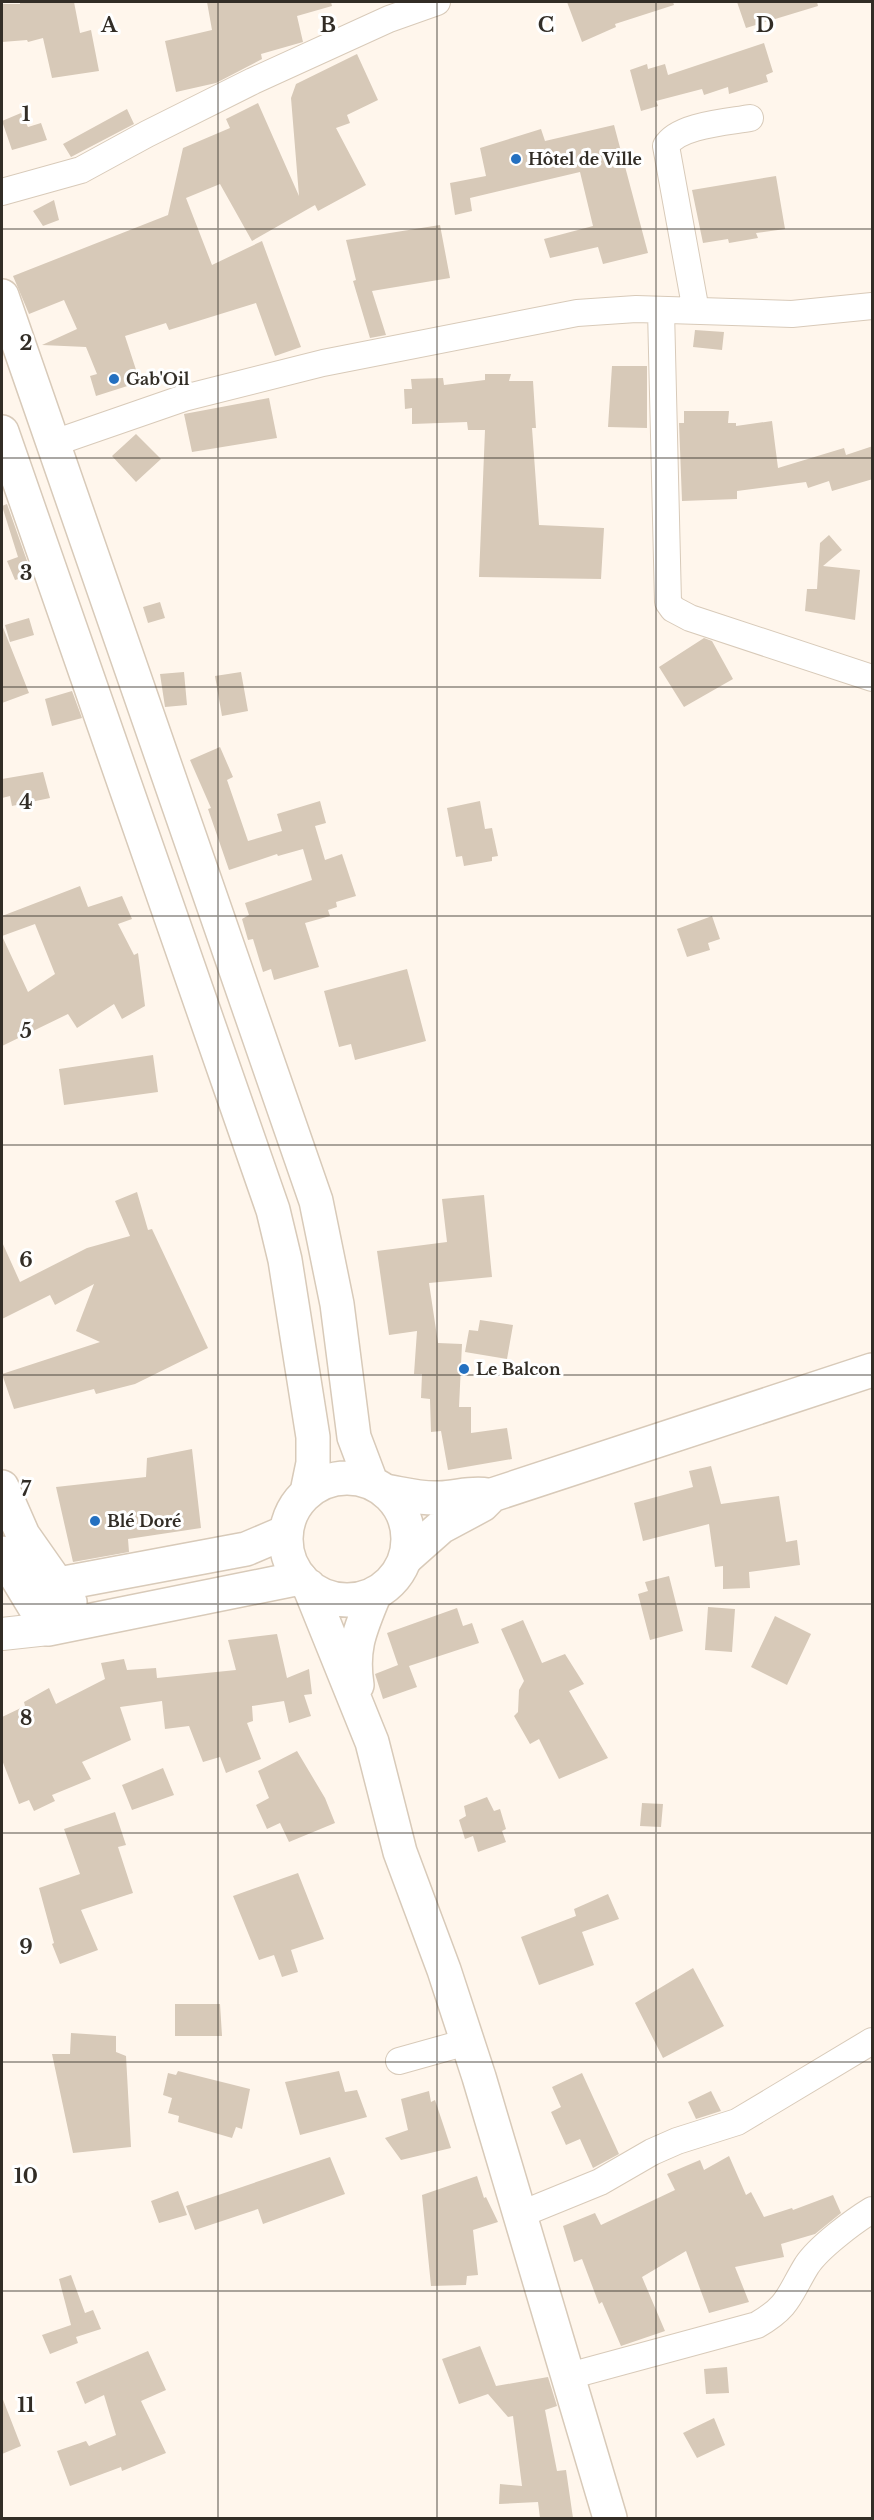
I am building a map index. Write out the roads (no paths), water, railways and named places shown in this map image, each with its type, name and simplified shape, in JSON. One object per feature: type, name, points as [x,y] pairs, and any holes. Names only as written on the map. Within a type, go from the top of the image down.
[{"type":"main road","points":[[2,296],[316,1201],[337,1304],[354,1437],[378,1486],[398,1504],[406,1521],[409,1540],[406,1558]]},
{"type":"main road","points":[[2,432],[273,1210],[285,1260],[313,1437],[313,1463],[307,1492]]},
{"type":"main road","points":[[2,1487],[45,1591],[48,1629],[304,1582],[330,1597],[346,1600],[375,1593],[394,1578],[406,1558],[441,1527],[482,1505],[492,1496],[873,1370]]},
{"type":"main road","points":[[492,1496],[478,1493],[420,1498],[344,1477],[318,1484],[307,1492],[292,1510],[286,1532],[288,1557],[304,1582],[360,1708],[372,1742],[400,1852],[467,2042],[610,2518]]},
{"type":"main road","points":[[45,1591],[246,1549],[286,1532]]},
{"type":"main road","points":[[2,1554],[82,1622]]},
{"type":"main road","points":[[2,1554],[2,1581]]},
{"type":"main road","points":[[360,1708],[354,1661],[355,1646],[375,1593]]},
{"type":"street","points":[[2,192],[81,170],[253,81],[389,19],[437,2]]},
{"type":"street","points":[[696,311],[666,146],[678,134],[696,128],[750,118]]},
{"type":"street","points":[[54,443],[184,398],[323,363],[577,313],[661,310],[792,314],[873,306]]},
{"type":"street","points":[[661,310],[668,602],[673,609],[690,618],[873,678]]},
{"type":"street","points":[[2,1618],[45,1591]]},
{"type":"street","points":[[2,1634],[48,1629]]},
{"type":"street","points":[[519,2215],[600,2182],[652,2152],[677,2141],[737,2122],[873,2041]]},
{"type":"street","points":[[399,2061],[467,2042]]},
{"type":"street","points":[[569,2376],[757,2325],[774,2316],[790,2299],[808,2263],[835,2238],[873,2210]]},
{"type":"place","name":"Hôtel de Ville","points":[[516,159]]},
{"type":"place","name":"Gab'Oil","points":[[114,379]]},
{"type":"place","name":"Le Balcon","points":[[464,1369]]},
{"type":"place","name":"Blé Doré","points":[[95,1521]]}]
